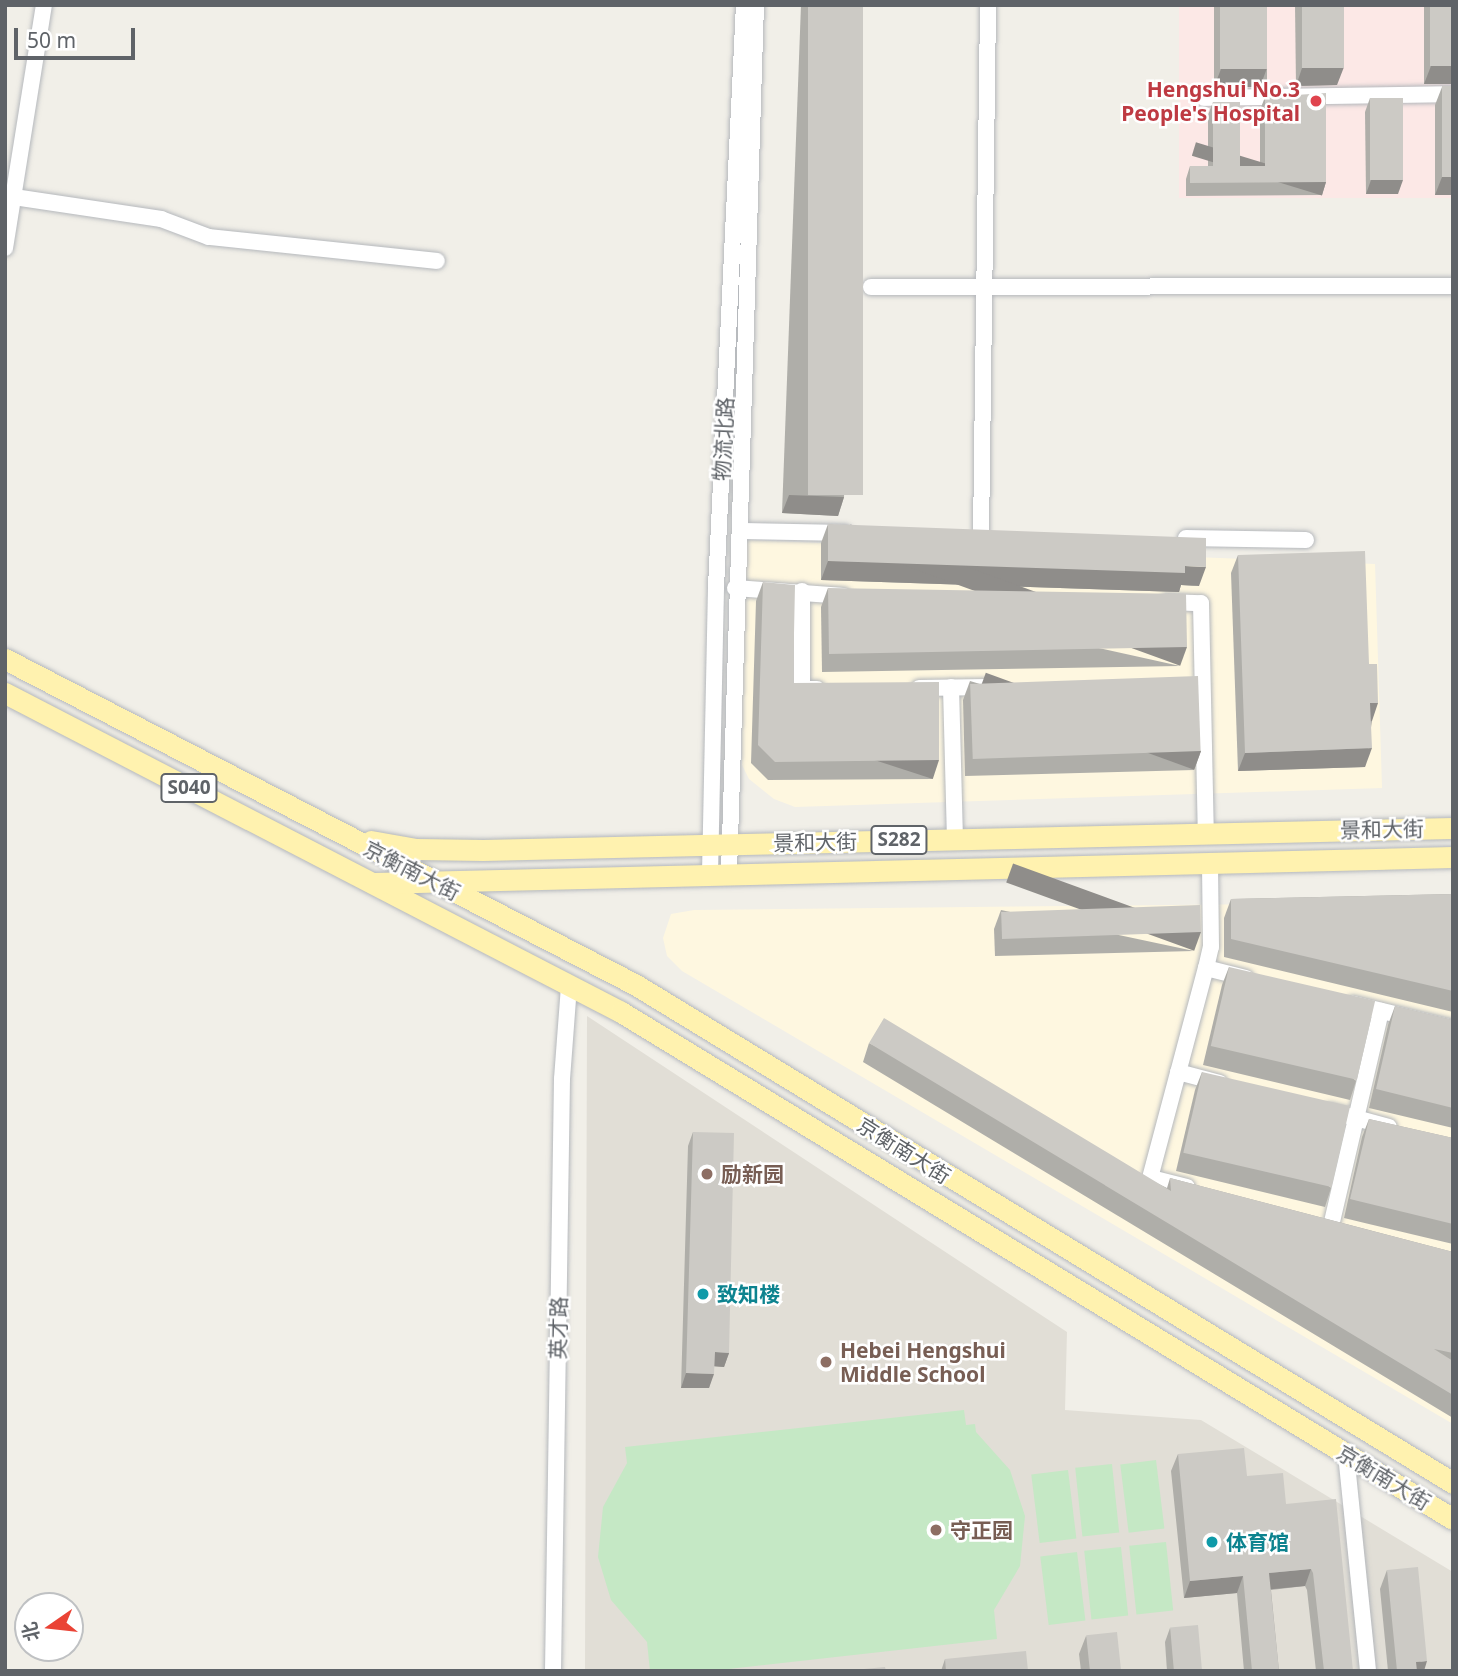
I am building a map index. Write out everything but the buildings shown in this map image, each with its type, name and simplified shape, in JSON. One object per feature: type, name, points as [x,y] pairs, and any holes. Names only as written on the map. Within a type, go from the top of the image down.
[{"type":"main road","name":"S040","points":[[5,659],[346,835]]},
{"type":"main road","name":"S040","points":[[5,693],[373,884]]},
{"type":"main road","name":"景和大街","points":[[346,835],[416,849],[1453,828]]},
{"type":"main road","name":"京衡南大街","points":[[346,835],[636,985],[1453,1483]]},
{"type":"main road","name":"景和大街","points":[[373,884],[719,873],[1453,857]]},
{"type":"main road","name":"京衡南大街","points":[[373,884],[621,1012],[1453,1519]]},
{"type":"street","points":[[5,248],[44,5]]},
{"type":"street","name":"物流北路","points":[[719,873],[744,5]]},
{"type":"street","name":"物流北路","points":[[720,844],[735,588],[756,5]]},
{"type":"street","points":[[981,535],[988,5]]},
{"type":"street","points":[[1204,98],[1453,94]]},
{"type":"street","points":[[13,197],[161,219],[209,237],[437,261]]},
{"type":"street","points":[[871,287],[1453,286]]},
{"type":"street","points":[[743,531],[862,533]]},
{"type":"street","points":[[1170,538],[1306,540]]},
{"type":"street","points":[[735,588],[859,596]]},
{"type":"street","points":[[802,591],[802,689],[829,689]]},
{"type":"street","points":[[1146,602],[1200,603],[1195,684],[1206,833]]},
{"type":"street","points":[[951,687],[955,839]]},
{"type":"street","points":[[897,688],[1007,687]]},
{"type":"street","points":[[1202,1192],[1150,1178],[1211,947],[1210,862]]},
{"type":"street","points":[[1206,968],[1260,981]]},
{"type":"street","name":"英才路","points":[[553,1671],[562,1079],[569,985]]},
{"type":"street","points":[[1341,1001],[1453,1028]]},
{"type":"street","points":[[1331,1226],[1381,1011]]},
{"type":"street","points":[[1178,1072],[1242,1089]]},
{"type":"street","points":[[1318,1108],[1405,1130]]},
{"type":"street","points":[[1346,1454],[1368,1671]]},
{"type":"shaded area","name":"Hengshui No.3 People's Hospital","points":[[1179,5],[1453,5],[1453,198],[1179,198]]},
{"type":"shaded area","points":[[743,540],[1375,564],[1382,788],[795,807],[774,799],[749,779],[742,765]]},
{"type":"shaded area","points":[[1453,902],[1453,1424],[682,971],[667,956],[663,938],[671,914],[694,910]]},
{"type":"shaded area","name":"Hebei Hengshui Middle School","points":[[587,1016],[1067,1332],[1065,1410],[1201,1420],[1453,1572],[1453,1671],[585,1671]]},
{"type":"green space","points":[[964,1410],[966,1425],[975,1424],[976,1432],[1010,1470],[1025,1516],[1020,1566],[994,1610],[997,1639],[711,1671],[650,1671],[647,1642],[611,1600],[598,1557],[603,1507],[627,1463],[625,1447]]},
{"type":"green space","points":[[1156,1460],[1164,1528],[1129,1533],[1120,1464]]},
{"type":"green space","points":[[1112,1464],[1119,1533],[1082,1536],[1075,1468]]},
{"type":"green space","points":[[1068,1470],[1076,1538],[1040,1543],[1031,1475]]},
{"type":"green space","points":[[1166,1542],[1173,1611],[1136,1614],[1129,1546]]},
{"type":"green space","points":[[1121,1547],[1128,1616],[1091,1619],[1084,1551]]},
{"type":"green space","points":[[1077,1552],[1085,1620],[1049,1625],[1040,1557]]},
{"type":"place","name":"Hengshui No.3 People's Hospital","points":[[1316,101]]},
{"type":"place","name":"励新园","points":[[707,1174]]},
{"type":"place","name":"致知楼","points":[[703,1294]]},
{"type":"place","name":"Hebei Hengshui Middle School","points":[[826,1362]]},
{"type":"place","name":"守正园","points":[[936,1530]]},
{"type":"place","name":"体育馆","points":[[1212,1542]]}]
